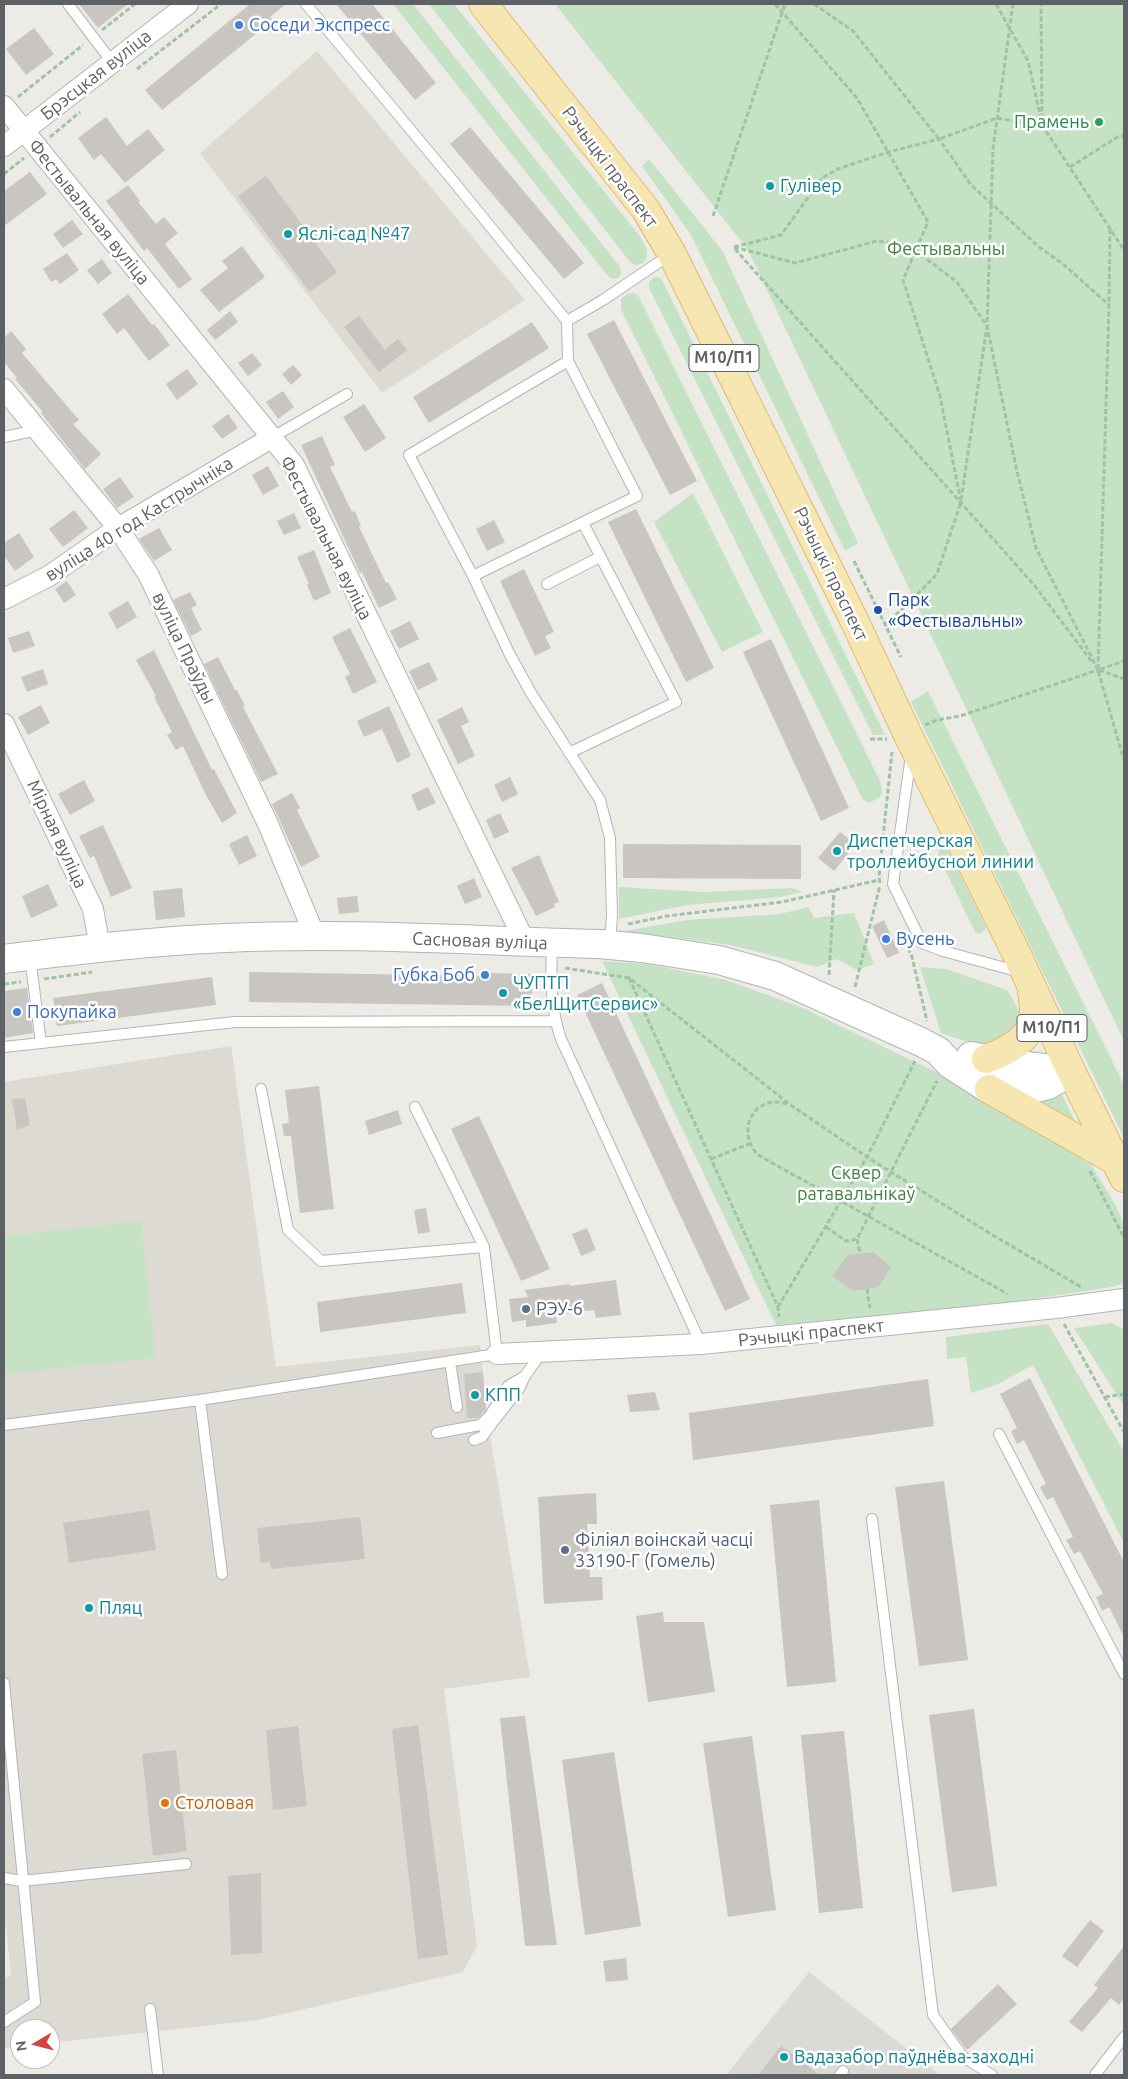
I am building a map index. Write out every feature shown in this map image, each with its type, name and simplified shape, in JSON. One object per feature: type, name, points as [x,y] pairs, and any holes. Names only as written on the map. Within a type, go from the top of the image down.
[{"type":"main road","name":"Рэчыцкі праспект","points":[[483,4],[646,210],[672,254],[855,622],[904,740],[1029,980],[1071,1071],[1120,1169]]},
{"type":"main road","name":"Сасновая вуліца","points":[[22,965],[99,959],[226,938],[314,936],[525,942],[552,950],[610,938],[642,948],[719,960],[775,976],[931,1063],[950,1064],[989,1088],[1026,1090],[1048,1085],[1071,1071]]},
{"type":"main road","points":[[986,1059],[1004,1052],[1018,1042],[1028,1030],[1034,1015],[1029,980]]},
{"type":"main road","name":"Сасновая вуліца","points":[[931,1063],[986,1059],[1017,1066],[1071,1071]]},
{"type":"main road","points":[[989,1088],[1120,1169]]},
{"type":"street","name":"Брэсцкая вуліца","points":[[4,146],[188,4]]},
{"type":"street","name":"Фестывальная вуліца","points":[[4,107],[294,465],[525,942]]},
{"type":"street","name":"вуліца Праўды","points":[[4,389],[118,528],[148,574],[268,824],[314,936]]},
{"type":"street","name":"вуліца 40 год Кастрычніка","points":[[4,599],[49,576],[118,528],[273,437]]},
{"type":"street","name":"Мірная вуліца","points":[[4,724],[93,909],[99,959]]},
{"type":"street","name":"Рэчыцкі праспект","points":[[497,1354],[701,1344],[1056,1308],[1124,1299]]},
{"type":"lane","points":[[68,4],[112,62]]},
{"type":"lane","points":[[306,4],[567,321],[568,361],[637,496],[473,576]]},
{"type":"lane","points":[[567,321],[603,300],[672,254]]},
{"type":"lane","points":[[568,361],[409,455],[473,576],[510,655],[531,692],[600,800],[610,838],[612,877],[610,938]]},
{"type":"lane","points":[[273,437],[348,394]]},
{"type":"lane","points":[[4,437],[38,430]]},
{"type":"lane","points":[[569,753],[676,702],[583,523]]},
{"type":"lane","points":[[547,584],[600,557]]},
{"type":"lane","points":[[904,740],[893,884],[915,930],[922,943],[943,952],[1029,980]]},
{"type":"lane","points":[[552,950],[552,1000],[555,1021],[561,1040],[701,1344]]},
{"type":"lane","points":[[22,965],[41,1043]]},
{"type":"lane","points":[[4,1048],[235,1022],[555,1021]]},
{"type":"lane","points":[[261,1089],[288,1230],[321,1261],[484,1247]]},
{"type":"lane","points":[[4,1425],[200,1400],[497,1354],[484,1247],[415,1107]]},
{"type":"lane","points":[[474,1440],[482,1437],[519,1389],[525,1376],[542,1352]]},
{"type":"lane","points":[[450,1362],[457,1407]]},
{"type":"lane","points":[[438,1433],[480,1425],[489,1417],[508,1386],[525,1376]]},
{"type":"lane","points":[[200,1400],[222,1574]]},
{"type":"lane","points":[[999,1434],[1124,1674]]},
{"type":"lane","points":[[872,1520],[933,2015],[962,2057],[992,2075]]},
{"type":"lane","points":[[4,1683],[35,2002],[4,2022]]},
{"type":"lane","points":[[4,1878],[22,1881],[186,1864]]},
{"type":"lane","points":[[150,2009],[158,2075]]},
{"type":"lane","points":[[1095,2075],[1124,2037]]},
{"type":"path","points":[[4,107],[135,4]]},
{"type":"path","points":[[135,70],[222,4]]},
{"type":"path","points":[[775,4],[857,98],[928,222],[903,280],[940,396],[961,502]]},
{"type":"path","points":[[713,216],[785,4]]},
{"type":"path","points":[[814,4],[853,31],[939,139],[971,185],[1039,247],[1063,264],[1109,306]]},
{"type":"path","points":[[996,4],[1028,61],[1042,126],[1124,250]]},
{"type":"path","points":[[885,624],[907,605],[937,574],[961,502],[987,326],[993,149],[1013,4]]},
{"type":"path","points":[[1041,4],[1042,126]]},
{"type":"path","points":[[4,174],[88,106]]},
{"type":"path","points":[[734,247],[781,235],[822,178],[838,169],[888,152],[939,139],[997,118],[1042,126]]},
{"type":"path","points":[[1070,167],[1120,136],[1124,136]]},
{"type":"path","points":[[1098,670],[1110,229]]},
{"type":"path","points":[[734,247],[795,263],[877,241],[905,245],[916,251],[956,282],[987,326],[1016,467],[1036,548],[1098,670],[1124,762]]},
{"type":"path","points":[[734,247],[1035,586],[1098,670],[1124,679]]},
{"type":"path","points":[[854,561],[901,657]]},
{"type":"path","points":[[870,739],[904,740],[937,720],[960,716],[1124,662]]},
{"type":"path","points":[[855,987],[880,884],[879,880],[904,740]]},
{"type":"path","points":[[610,938],[637,922],[667,916],[782,902],[879,880]]},
{"type":"path","points":[[829,975],[834,890]]},
{"type":"path","points":[[552,950],[566,969],[628,978],[792,1106],[867,1157],[1083,1288]]},
{"type":"path","points":[[912,957],[927,1022]]},
{"type":"path","points":[[4,984],[22,965],[99,959]]},
{"type":"path","points":[[628,978],[778,1308],[779,1317]]},
{"type":"path","points":[[778,1308],[867,1157],[931,1063]]},
{"type":"path","points":[[860,1253],[857,1239],[891,1172],[931,1063]]},
{"type":"path","points":[[792,1106],[785,1103],[770,1103],[756,1110],[748,1122],[747,1137],[749,1144],[758,1156],[1008,1294]]},
{"type":"path","points":[[711,1159],[749,1144]]},
{"type":"path","points":[[826,1227],[846,1241],[857,1239]]},
{"type":"path","points":[[867,1289],[870,1308]]},
{"type":"path","points":[[1060,1317],[1124,1432]]},
{"type":"path","points":[[1105,1397],[1124,1394]]},
{"type":"shaded area","points":[[317,51],[525,300],[382,393],[200,153]]},
{"type":"shaded area","points":[[231,1046],[276,1367],[480,1345],[487,1417],[530,1677],[444,1689],[477,1946],[463,1972],[258,2020],[60,2042],[60,2019],[10,2019],[10,2047],[4,2048],[4,1978],[11,1975],[4,1910],[4,1082]]},
{"type":"shaded area","name":"Вадазабор паўднёва-заходні","points":[[809,1972],[940,2075],[726,2075]]},
{"type":"green space","points":[[393,4],[413,4],[620,267],[621,274],[618,278],[612,279],[607,275]]},
{"type":"green space","points":[[429,4],[454,4],[639,235],[647,253],[642,264],[634,265],[630,262]]},
{"type":"green space","name":"Фестывальны","points":[[555,4],[1124,4],[1124,1041],[748,250]]},
{"type":"green space","points":[[649,159],[722,250],[858,543],[845,551],[691,235],[642,166]]},
{"type":"green space","points":[[655,277],[661,278],[885,735],[873,735],[649,288],[649,282]]},
{"type":"green space","points":[[634,293],[638,295],[881,783],[882,793],[879,798],[869,803],[863,800],[621,309],[621,299],[627,294]]},
{"type":"green space","points":[[693,493],[763,632],[722,652],[654,522]]},
{"type":"green space","points":[[928,691],[1124,1085],[1124,1138],[911,702]]},
{"type":"green space","points":[[943,847],[948,850],[986,928],[981,934],[975,932],[938,855],[939,849]]},
{"type":"green space","points":[[619,887],[704,892],[792,888],[802,892],[780,897],[687,905],[619,919]]},
{"type":"green space","points":[[808,907],[814,918],[854,913],[874,964],[857,970],[836,959],[817,967],[730,945],[625,931],[687,920],[780,914]]},
{"type":"green space","name":"Сквер ратавальнікаў","points":[[602,961],[648,964],[726,980],[803,1008],[965,1086],[1091,1165],[1114,1202],[1124,1224],[1124,1283],[1112,1287],[999,1304],[776,1325]]},
{"type":"green space","points":[[920,967],[946,969],[1007,990],[1021,1014],[1011,1037],[985,1048],[941,1033]]},
{"type":"green space","points":[[1058,1086],[1079,1130],[1038,1103],[1050,1098]]},
{"type":"green space","points":[[141,1221],[156,1358],[4,1374],[4,1236]]},
{"type":"green space","points":[[1113,1323],[1124,1330],[1124,1406],[1074,1328]]},
{"type":"green space","points":[[1048,1324],[1124,1452],[1124,1543],[1033,1365],[998,1384],[971,1393],[966,1357],[947,1359],[946,1337]]},
{"type":"building","points":[[79,4],[128,4],[98,28]]},
{"type":"building","points":[[250,4],[286,4],[270,17],[273,20],[162,110],[145,90]]},
{"type":"building","points":[[336,4],[372,4],[436,83],[415,100]]},
{"type":"building","points":[[34,28],[54,54],[26,75],[6,49]]},
{"type":"building","points":[[106,117],[127,146],[148,129],[165,150],[125,183],[101,154],[94,160],[78,138]]},
{"type":"building","points":[[470,127],[584,263],[564,279],[450,144]]},
{"type":"building","points":[[30,172],[47,194],[4,226],[4,191]]},
{"type":"building","name":"Яслі-сад №47","points":[[266,176],[337,272],[310,292],[238,196]]},
{"type":"building","points":[[128,185],[140,201],[138,202],[156,224],[164,217],[178,233],[165,244],[192,279],[179,289],[147,248],[144,251],[106,201]]},
{"type":"building","points":[[72,220],[83,234],[63,248],[53,234]]},
{"type":"building","points":[[242,246],[265,277],[219,312],[200,290],[228,268],[222,261]]},
{"type":"building","points":[[67,253],[79,270],[60,284],[56,279],[51,282],[43,269]]},
{"type":"building","points":[[102,259],[112,273],[98,284],[87,270]]},
{"type":"building","points":[[128,294],[170,345],[149,361],[124,328],[117,334],[102,314]]},
{"type":"building","points":[[230,311],[238,322],[215,340],[207,330]]},
{"type":"building","points":[[359,316],[385,350],[398,339],[407,350],[379,372],[344,327]]},
{"type":"building","points":[[614,320],[697,481],[670,495],[587,334]]},
{"type":"building","points":[[532,322],[549,348],[429,423],[413,397]]},
{"type":"building","points":[[11,331],[26,349],[22,353],[79,420],[73,424],[101,454],[85,469],[4,362],[4,338]]},
{"type":"building","points":[[252,353],[262,365],[248,376],[238,363]]},
{"type":"building","points":[[293,365],[302,375],[291,385],[282,374]]},
{"type":"building","points":[[187,369],[198,384],[177,400],[166,384]]},
{"type":"building","points":[[283,391],[294,407],[278,419],[266,402]]},
{"type":"building","points":[[364,404],[386,438],[365,452],[343,417]]},
{"type":"building","points":[[228,414],[238,428],[222,439],[212,426]]},
{"type":"building","points":[[322,436],[335,465],[330,467],[352,512],[355,511],[361,526],[359,527],[386,583],[388,582],[397,599],[379,608],[362,572],[360,573],[301,445]]},
{"type":"building","points":[[268,466],[279,486],[263,495],[252,475]]},
{"type":"building","points":[[120,477],[134,497],[117,508],[103,489]]},
{"type":"building","points":[[636,509],[714,668],[686,682],[608,522]]},
{"type":"building","points":[[74,510],[88,528],[63,547],[49,529]]},
{"type":"building","points":[[294,513],[301,528],[284,535],[277,521]]},
{"type":"building","points":[[494,520],[505,542],[487,551],[476,529]]},
{"type":"building","points":[[159,528],[172,550],[154,561],[139,539]]},
{"type":"building","points":[[19,533],[34,557],[15,571],[4,556],[4,543]]},
{"type":"building","points":[[314,550],[331,593],[314,601],[297,557]]},
{"type":"building","points":[[524,569],[554,632],[545,636],[551,648],[535,656],[500,581]]},
{"type":"building","points":[[67,581],[76,595],[64,603],[55,589]]},
{"type":"building","points":[[190,592],[197,605],[191,608],[202,630],[191,636],[173,600]]},
{"type":"building","points":[[128,601],[137,617],[117,629],[108,613]]},
{"type":"building","points":[[410,621],[419,639],[399,649],[390,631]]},
{"type":"building","points":[[350,628],[377,682],[353,694],[345,677],[350,674],[332,637]]},
{"type":"building","points":[[29,631],[35,646],[13,653],[8,638]]},
{"type":"building","points":[[771,639],[849,808],[821,821],[743,652]]},
{"type":"building","points":[[154,650],[212,770],[214,769],[237,813],[222,823],[206,795],[183,746],[176,750],[167,735],[172,732],[154,697],[156,696],[136,660]]},
{"type":"building","points":[[218,657],[235,690],[237,690],[245,706],[243,707],[278,774],[261,782],[204,664]]},
{"type":"building","points":[[429,662],[438,680],[418,690],[409,671]]},
{"type":"building","points":[[43,669],[48,684],[27,692],[21,677]]},
{"type":"building","points":[[41,705],[50,723],[28,735],[18,717]]},
{"type":"building","points":[[389,706],[411,756],[397,763],[382,729],[364,737],[357,721]]},
{"type":"building","points":[[462,707],[469,722],[461,726],[475,756],[458,764],[437,720]]},
{"type":"building","points":[[510,777],[518,794],[502,802],[494,785]]},
{"type":"building","points":[[84,780],[95,801],[70,815],[58,794]]},
{"type":"building","points":[[428,787],[436,803],[418,811],[411,795]]},
{"type":"building","points":[[292,793],[300,808],[297,810],[320,857],[301,867],[272,804]]},
{"type":"building","points":[[500,813],[509,832],[494,839],[486,820]]},
{"type":"building","points":[[103,825],[132,888],[111,897],[94,856],[90,858],[79,836]]},
{"type":"building","name":"Диспетчерская троллейбусной линии","points":[[840,832],[856,844],[834,871],[818,858]]},
{"type":"building","points":[[247,835],[257,856],[239,865],[229,844]]},
{"type":"building","points":[[623,844],[801,845],[801,879],[623,878]]},
{"type":"building","points":[[539,855],[559,902],[554,904],[555,907],[536,916],[511,868]]},
{"type":"building","points":[[474,878],[482,897],[465,904],[457,886]]},
{"type":"building","points":[[48,884],[58,906],[31,918],[22,896]]},
{"type":"building","points":[[182,888],[185,917],[156,920],[153,891]]},
{"type":"building","points":[[357,896],[359,912],[339,914],[337,898]]},
{"type":"building","name":"Вусень","points":[[884,920],[899,953],[887,958],[872,926]]},
{"type":"building","points":[[249,972],[486,976],[486,973],[532,974],[532,1006],[249,1002]]},
{"type":"building","points":[[212,977],[216,1005],[57,1026],[53,998]]},
{"type":"building","points":[[602,983],[750,1299],[725,1311],[577,995]]},
{"type":"building","name":"Покупайка","points":[[27,988],[33,1033],[4,1038],[4,991]]},
{"type":"building","points":[[319,1086],[334,1209],[300,1213],[291,1136],[284,1136],[282,1124],[289,1123],[285,1090]]},
{"type":"building","points":[[25,1098],[30,1125],[17,1130],[12,1099]]},
{"type":"building","points":[[398,1110],[402,1124],[369,1135],[365,1121]]},
{"type":"building","points":[[479,1116],[550,1269],[521,1281],[451,1129]]},
{"type":"building","points":[[426,1208],[430,1232],[418,1234],[414,1210]]},
{"type":"building","points":[[587,1228],[596,1250],[581,1256],[572,1234]]},
{"type":"building","points":[[873,1252],[891,1267],[879,1287],[853,1291],[832,1276],[848,1255]]},
{"type":"building","points":[[616,1280],[621,1315],[596,1318],[594,1310],[556,1315],[557,1323],[526,1327],[526,1320],[512,1322],[509,1299],[528,1297],[525,1290]]},
{"type":"building","points":[[462,1283],[466,1313],[320,1332],[317,1302]]},
{"type":"building","name":"КПП","points":[[483,1372],[486,1409],[478,1418],[467,1418],[464,1374]]},
{"type":"building","points":[[1030,1378],[1124,1562],[1124,1637],[1109,1607],[1102,1611],[1096,1597],[1103,1594],[1080,1551],[1074,1554],[1066,1540],[1073,1537],[1053,1497],[1047,1500],[1040,1487],[1046,1484],[1024,1440],[1017,1444],[1011,1431],[1017,1428],[1000,1394]]},
{"type":"building","points":[[928,1379],[934,1426],[693,1460],[689,1413]]},
{"type":"building","points":[[655,1392],[660,1410],[630,1412],[627,1395]]},
{"type":"building","points":[[944,1481],[968,1660],[919,1666],[895,1487]]},
{"type":"building","name":"Філіял воінскай часці 33190-Г (Гомель)","points":[[596,1493],[597,1524],[587,1524],[590,1577],[602,1577],[603,1600],[544,1604],[538,1497]]},
{"type":"building","points":[[819,1500],[836,1682],[787,1687],[770,1505]]},
{"type":"building","points":[[149,1510],[156,1550],[69,1563],[63,1523]]},
{"type":"building","points":[[360,1517],[365,1559],[271,1569],[270,1562],[261,1563],[257,1528]]},
{"type":"building","points":[[663,1612],[664,1622],[704,1622],[715,1692],[648,1702],[636,1616]]},
{"type":"building","points":[[974,1709],[997,1886],[952,1892],[929,1715]]},
{"type":"building","points":[[525,1716],[557,1945],[525,1946],[500,1718]]},
{"type":"building","points":[[418,1725],[448,1955],[418,1959],[392,1729]]},
{"type":"building","points":[[298,1726],[307,1806],[273,1810],[266,1730]]},
{"type":"building","points":[[844,1731],[863,1908],[819,1913],[801,1735]]},
{"type":"building","points":[[752,1736],[776,1910],[728,1917],[703,1743]]},
{"type":"building","name":"Столовая","points":[[176,1750],[187,1851],[153,1856],[142,1754]]},
{"type":"building","points":[[614,1752],[641,1926],[585,1935],[562,1760]]},
{"type":"building","points":[[261,1873],[262,1953],[231,1955],[228,1876]]},
{"type":"building","points":[[1090,1920],[1104,1931],[1077,1967],[1062,1956]]},
{"type":"building","points":[[1124,1946],[1124,1998],[1119,2005],[1111,1998],[1082,2032],[1069,2022],[1098,1988],[1094,1985]]},
{"type":"building","points":[[626,1958],[628,1980],[606,1982],[603,1961]]},
{"type":"building","points":[[998,1984],[1017,2004],[967,2050],[951,2029]]},
{"type":"building","name":"Вадазабор паўднёва-заходні","points":[[781,2046],[820,2075],[758,2075]]},
{"type":"place","name":"Соседи Экспресс","points":[[239,25]]},
{"type":"place","name":"Прамень","points":[[1099,122]]},
{"type":"place","name":"Гулівер","points":[[770,186]]},
{"type":"place","name":"Яслі-сад №47","points":[[288,234]]},
{"type":"place","name":"Парк «Фестывальны»","points":[[878,610]]},
{"type":"place","name":"Диспетчерская троллейбусной линии","points":[[837,851]]},
{"type":"place","name":"Вусень","points":[[886,939]]},
{"type":"place","name":"Губка Боб","points":[[485,975]]},
{"type":"place","name":"ЧУПТП «БелЩитСервис»","points":[[503,993]]},
{"type":"place","name":"Покупайка","points":[[17,1012]]},
{"type":"place","name":"РЭУ-6","points":[[526,1309]]},
{"type":"place","name":"КПП","points":[[475,1395]]},
{"type":"place","name":"Філіял воінскай часці 33190-Г (Гомель)","points":[[565,1550]]},
{"type":"place","name":"Пляц","points":[[89,1608]]},
{"type":"place","name":"Столовая","points":[[165,1803]]},
{"type":"place","name":"Вадазабор паўднёва-заходні","points":[[784,2057]]}]
